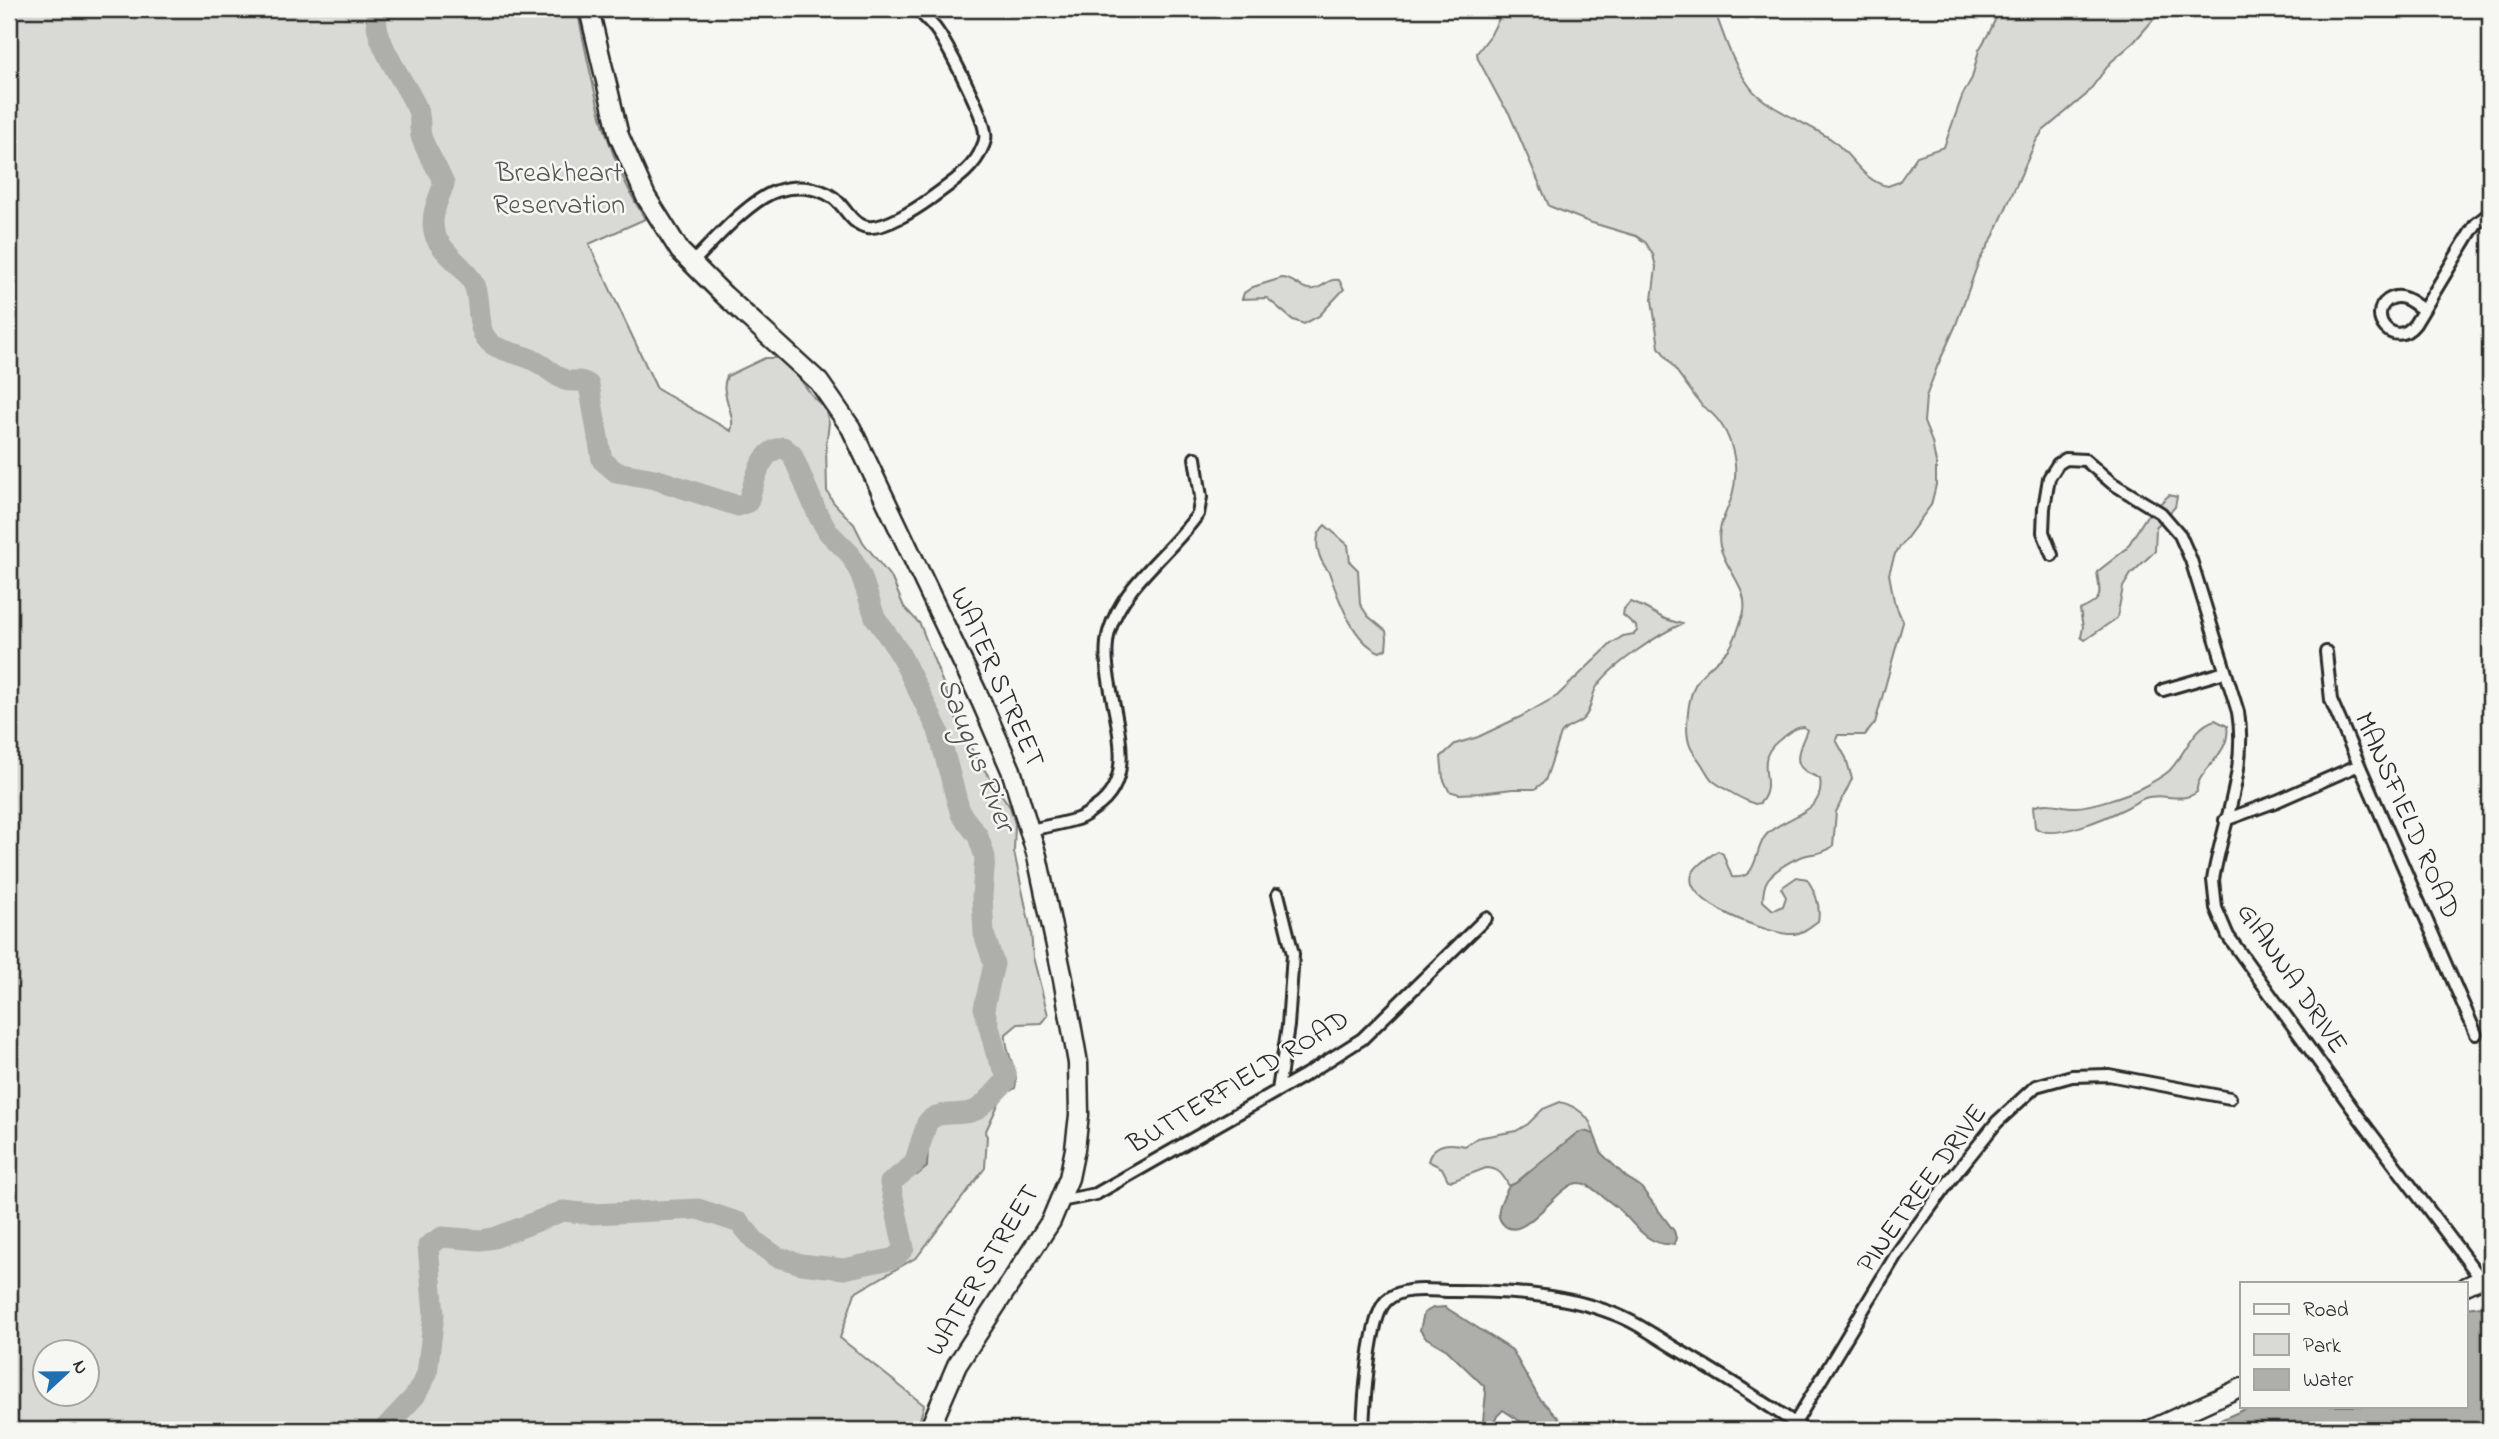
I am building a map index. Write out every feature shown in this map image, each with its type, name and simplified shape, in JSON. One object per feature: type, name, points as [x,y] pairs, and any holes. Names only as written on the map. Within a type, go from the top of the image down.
[{"type":"main road","name":"WATER STREET","points":[[589,9],[619,136],[646,197],[680,251],[819,382],[850,428],[981,701],[1011,770],[1031,830],[1078,1063],[1077,1133],[1069,1178],[1051,1221],[957,1365],[929,1430]]},
{"type":"main road","points":[[2148,1430],[2240,1388]]},
{"type":"street","points":[[692,263],[755,203],[777,191],[805,188],[828,192],[840,203],[848,216],[860,225],[876,226],[925,203],[976,161],[986,134],[980,112],[936,30],[917,9]]},
{"type":"street","points":[[2423,310],[2476,224],[2490,213]]},
{"type":"street","points":[[1031,830],[1080,818],[1105,802],[1122,772],[1107,672],[1109,633],[1124,601],[1160,556],[1188,529],[1198,514],[1201,497],[1195,458]]},
{"type":"street","name":"GIANNA DRIVE","points":[[2052,555],[2043,533],[2044,508],[2049,478],[2058,464],[2066,459],[2085,460],[2112,483],[2161,513],[2180,535],[2191,560],[2238,712],[2241,750],[2213,880],[2213,893],[2221,925],[2479,1280]]},
{"type":"street","name":"MANSFIELD ROAD","points":[[2326,652],[2331,700],[2476,1034]]},
{"type":"street","points":[[2163,690],[2225,672]]},
{"type":"street","points":[[2225,820],[2360,765]]},
{"type":"street","points":[[1278,894],[1293,954],[1288,1026],[1278,1090]]},
{"type":"street","name":"BUTTERFIELD ROAD","points":[[1060,1201],[1096,1195],[1362,1038],[1486,918]]},
{"type":"street","name":"PINETREE DRIVE","points":[[1795,1423],[1904,1244],[1997,1122],[2036,1086],[2072,1076],[2109,1075],[2230,1098]]},
{"type":"street","points":[[1363,1430],[1364,1396],[1376,1324],[1385,1302],[1399,1292],[1511,1292],[1573,1302],[1625,1318],[1805,1430]]},
{"type":"green space","name":"Breakheart Reservation","points":[[9,9],[478,9],[480,12],[481,9],[577,9],[594,91],[609,143],[645,219],[589,244],[657,389],[731,431],[732,417],[725,390],[727,376],[765,358],[778,358],[790,366],[825,408],[829,423],[826,446],[827,491],[833,502],[854,524],[863,542],[892,579],[904,607],[920,624],[961,730],[1010,807],[1015,824],[1014,852],[1031,931],[1033,957],[1048,1015],[1041,1023],[1018,1024],[1006,1034],[1016,1081],[1015,1088],[1002,1096],[985,1133],[985,1168],[917,1257],[855,1293],[840,1338],[924,1405],[917,1430],[9,1430]]},
{"type":"green space","points":[[1504,9],[1714,9],[1733,59],[1750,87],[1765,101],[1831,139],[1871,179],[1888,186],[1899,182],[1917,156],[1944,147],[1963,94],[1972,78],[1979,50],[2000,9],[2166,9],[2111,62],[2086,95],[2043,131],[1979,261],[1926,397],[1924,422],[1936,463],[1936,485],[1931,505],[1895,554],[1889,574],[1894,601],[1903,622],[1875,723],[1865,735],[1838,735],[1836,740],[1846,758],[1852,779],[1836,812],[1833,846],[1786,864],[1771,875],[1765,887],[1763,901],[1773,910],[1783,906],[1786,897],[1781,888],[1797,877],[1807,879],[1817,899],[1818,921],[1798,933],[1767,929],[1730,915],[1699,895],[1692,883],[1695,869],[1718,851],[1723,854],[1732,877],[1747,874],[1752,869],[1767,834],[1803,813],[1817,800],[1820,779],[1806,771],[1798,762],[1807,730],[1804,727],[1790,732],[1768,753],[1765,795],[1760,803],[1755,804],[1713,781],[1690,746],[1687,723],[1693,689],[1703,674],[1731,645],[1745,606],[1741,589],[1723,555],[1719,539],[1734,484],[1731,446],[1720,423],[1702,406],[1659,347],[1652,300],[1656,267],[1646,243],[1636,236],[1549,206],[1509,113],[1478,59],[1477,53],[1490,36]]},
{"type":"green space","points":[[1282,278],[1309,289],[1339,280],[1344,289],[1319,316],[1304,324],[1293,320],[1267,298],[1242,299],[1244,293],[1253,287]]},
{"type":"green space","points":[[2169,495],[2177,497],[2175,507],[2156,527],[2155,551],[2131,574],[2123,587],[2117,618],[2085,640],[2081,637],[2083,627],[2080,610],[2094,603],[2099,596],[2097,572],[2126,549],[2146,517]]},
{"type":"green space","points":[[1325,525],[1348,545],[1350,562],[1358,570],[1360,604],[1368,616],[1386,631],[1386,649],[1380,652],[1370,647],[1354,629],[1322,561],[1317,542]]},
{"type":"green space","points":[[1630,602],[1682,624],[1637,651],[1604,677],[1595,689],[1586,715],[1561,734],[1545,781],[1535,789],[1459,794],[1449,791],[1443,778],[1441,757],[1455,744],[1478,737],[1557,696],[1611,644],[1623,636],[1634,634],[1637,631],[1636,626],[1623,615]]},
{"type":"green space","points":[[2215,720],[2227,726],[2227,736],[2219,754],[2201,777],[2197,792],[2178,798],[2145,798],[2106,817],[2066,830],[2042,831],[2035,827],[2033,807],[2043,804],[2075,807],[2090,805],[2127,794],[2156,780],[2175,765],[2200,729]]},
{"type":"green space","points":[[1560,1102],[1582,1113],[1590,1122],[1594,1134],[1564,1145],[1516,1183],[1509,1186],[1500,1173],[1486,1168],[1452,1181],[1448,1180],[1442,1168],[1428,1161],[1434,1150],[1442,1145],[1465,1146],[1477,1138],[1516,1131],[1528,1124],[1543,1109]]},
{"type":"water","points":[[931,1117],[926,1141],[927,1167],[917,1175],[897,1177],[916,1136]]},
{"type":"water","points":[[1584,1131],[1594,1134],[1602,1154],[1626,1177],[1640,1186],[1674,1231],[1674,1244],[1658,1243],[1651,1239],[1617,1208],[1582,1183],[1561,1192],[1521,1226],[1512,1229],[1504,1225],[1499,1211],[1509,1186],[1577,1133]]},
{"type":"water","points":[[2490,1299],[2490,1430],[2198,1430],[2248,1408],[2468,1408],[2468,1308],[2481,1306]]},
{"type":"water","points":[[1445,1307],[1512,1350],[1539,1398],[1557,1416],[1565,1430],[1527,1430],[1521,1422],[1503,1410],[1491,1430],[1482,1430],[1486,1393],[1484,1386],[1447,1350],[1425,1337],[1420,1330],[1424,1313],[1433,1308]]},
{"type":"waterway","name":"Saugus River","points":[[378,9],[378,32],[417,108],[422,139],[444,184],[437,203],[433,229],[438,242],[474,285],[480,325],[487,339],[497,347],[537,362],[565,380],[589,385],[602,460],[616,472],[655,479],[738,506],[748,502],[759,468],[768,454],[783,447],[792,454],[818,515],[828,532],[850,554],[861,575],[875,617],[899,652],[938,730],[961,814],[978,836],[985,857],[982,896],[984,934],[994,964],[984,1008],[996,1053],[1006,1073],[1005,1082],[976,1110],[932,1118],[927,1123],[914,1164],[890,1183],[904,1248],[895,1258],[844,1269],[801,1264],[777,1257],[756,1242],[740,1223],[698,1209],[593,1214],[563,1211],[494,1238],[481,1240],[442,1237],[428,1246],[434,1314],[427,1374],[415,1396],[383,1430]]}]
